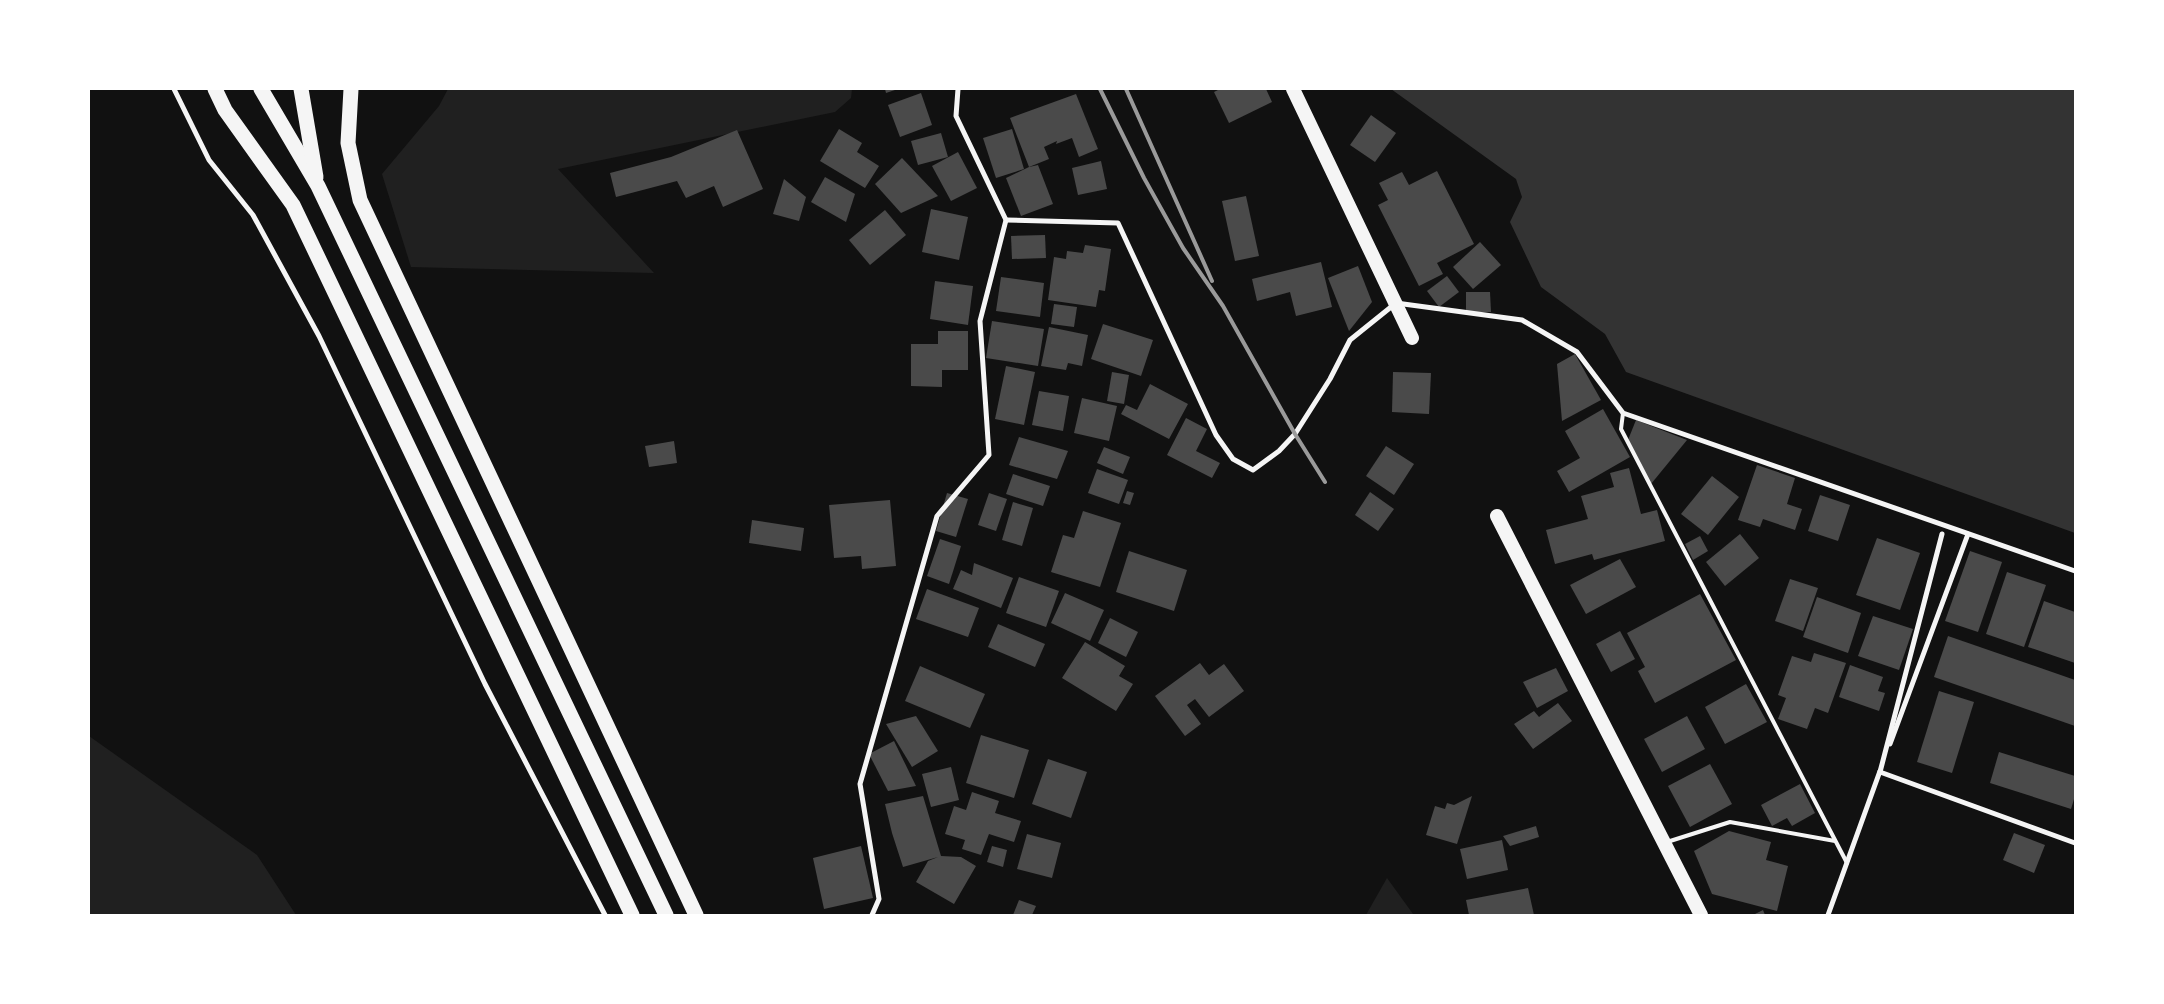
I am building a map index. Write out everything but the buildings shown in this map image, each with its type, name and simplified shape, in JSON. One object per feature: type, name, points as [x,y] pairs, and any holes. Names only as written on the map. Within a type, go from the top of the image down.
[{"type":"highway","points":[[215,89],[225,110],[293,205],[632,915]]},
{"type":"highway","points":[[261,89],[318,186],[666,915]]},
{"type":"highway","points":[[301,89],[318,186]]},
{"type":"highway","points":[[351,89],[348,143],[360,200],[644,808],[696,915]]},
{"type":"highway","points":[[1293,89],[1412,338]]},
{"type":"highway","points":[[1498,516],[1701,915]]},
{"type":"street","points":[[174,89],[209,160],[253,215],[319,336],[485,684],[605,915]]},
{"type":"street","points":[[872,915],[879,899],[860,784],[936,516],[989,456],[980,321],[1006,220],[956,116],[958,89]]},
{"type":"street","points":[[1006,220],[1118,223],[1216,435],[1233,459],[1253,470],[1279,451],[1295,434],[1330,379],[1350,340],[1396,303],[1522,320],[1577,352],[1623,413],[2075,572]]},
{"type":"street","points":[[1880,772],[1942,534]]},
{"type":"street","points":[[1828,915],[1968,534]]},
{"type":"street","points":[[1880,772],[2075,843]]},
{"type":"lane","points":[[1623,413],[1621,429],[1847,863]]},
{"type":"lane","points":[[1664,843],[1730,822],[1835,840]]},
{"type":"shaded area","points":[[448,89],[852,89],[851,98],[835,112],[558,169],[654,273],[411,267],[382,174],[439,106]]},
{"type":"shaded area","points":[[1391,89],[2075,89],[2075,533],[1626,372],[1605,334],[1541,287],[1510,222],[1522,197],[1516,179]]},
{"type":"shaded area","points":[[89,736],[257,855],[296,915],[89,915]]},
{"type":"shaded area","points":[[1387,878],[1413,914],[1413,915],[1366,915]]},
{"type":"railway","points":[[1100,89],[1144,178],[1183,248],[1223,306],[1295,434],[1325,482]]},
{"type":"railway","points":[[1126,89],[1212,281]]}]
